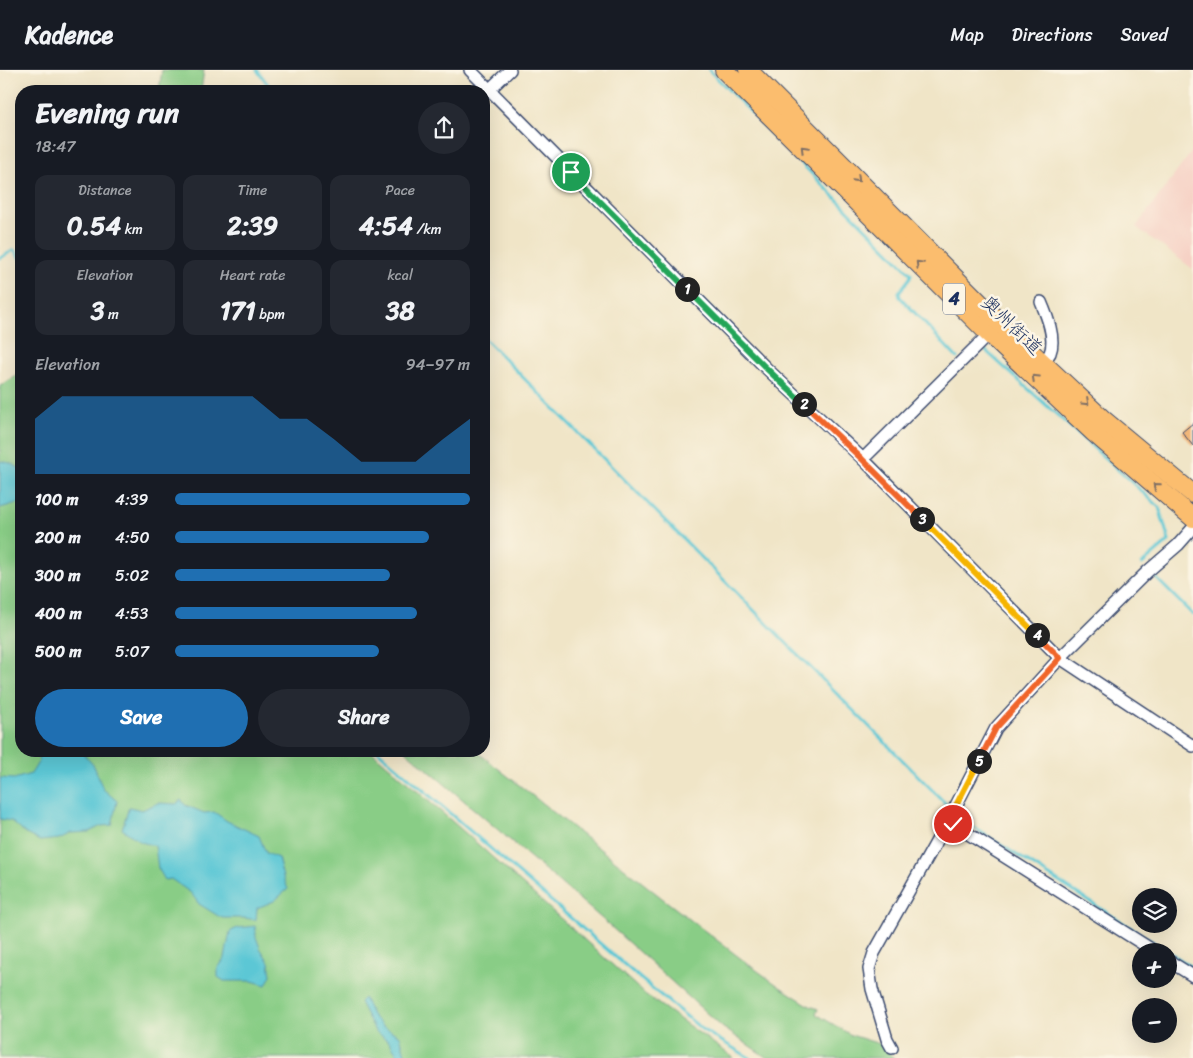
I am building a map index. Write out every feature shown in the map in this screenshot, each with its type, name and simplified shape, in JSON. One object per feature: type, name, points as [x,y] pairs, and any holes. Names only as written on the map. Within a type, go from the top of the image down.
[{"type":"highway","name":"奥州街道","points":[[724,70],[989,334],[1094,433],[1193,518]]},
{"type":"highway","name":"奥州街道","points":[[748,70],[1000,322],[1105,421],[1193,494]]},
{"type":"street","points":[[470,70],[485,85]]},
{"type":"street","points":[[510,70],[490,90],[766,368],[862,459],[1060,658],[1193,746]]},
{"type":"street","points":[[1041,302],[1049,320],[1051,336],[1050,352],[1044,363]]},
{"type":"street","points":[[862,459],[989,334]]},
{"type":"street","points":[[892,1048],[887,1039],[872,989],[869,969],[874,954],[948,821],[996,728],[1060,658],[1148,571],[1178,545],[1193,528]]},
{"type":"street","points":[[948,821],[1141,943]]},
{"type":"street","points":[[1177,966],[1193,976]]},
{"type":"shaded area","points":[[1193,150],[1193,269],[1136,227]]},
{"type":"green space","points":[[162,70],[204,70],[202,85],[160,85]]},
{"type":"green space","points":[[15,377],[15,757],[378,757],[646,995],[734,1058],[0,1058],[0,386]]},
{"type":"green space","points":[[413,757],[484,757],[748,964],[780,987],[818,1009],[816,1014],[851,1035],[883,1045],[894,1058],[767,1058],[722,1027],[608,924]]},
{"type":"water","points":[[0,461],[15,466],[15,504],[0,508]]},
{"type":"water","points":[[38,757],[86,757],[94,766],[103,789],[117,801],[112,825],[101,826],[89,832],[71,833],[59,839],[40,841],[26,834],[11,821],[0,819],[0,778],[14,779],[31,774],[39,761]]},
{"type":"water","points":[[181,800],[185,805],[204,813],[214,812],[227,821],[259,836],[266,853],[278,858],[288,889],[274,901],[257,908],[256,920],[223,918],[199,904],[191,893],[171,879],[165,880],[158,868],[155,846],[141,842],[122,829],[129,807],[142,810],[158,803],[176,804]]},
{"type":"water","points":[[255,926],[260,948],[269,962],[271,975],[266,985],[252,981],[224,981],[218,977],[218,968],[225,958],[230,932],[239,928]]},
{"type":"water","points":[[364,998],[372,1015],[382,1026],[400,1036],[406,1058],[400,1058],[389,1041],[375,1031],[360,1002]]},
{"type":"building","points":[[1193,423],[1193,446],[1182,432]]},
{"type":"waterway","points":[[257,70],[268,85]]},
{"type":"waterway","points":[[709,70],[911,274],[899,292],[900,297],[957,358]]},
{"type":"waterway","points":[[0,258],[14,250],[15,251]]},
{"type":"waterway","points":[[490,344],[949,807]]},
{"type":"waterway","points":[[985,350],[1159,507],[1169,541],[1142,564]]},
{"type":"waterway","points":[[1155,577],[1193,615]]},
{"type":"waterway","points":[[385,757],[641,979],[703,1030],[750,1058]]},
{"type":"waterway","points":[[959,818],[1154,943]]},
{"type":"waterway","points":[[1177,957],[1193,968]]},
{"type":"route","points":[[571,172],[766,368],[862,459],[1060,658],[996,728],[948,821],[953,824]]}]
